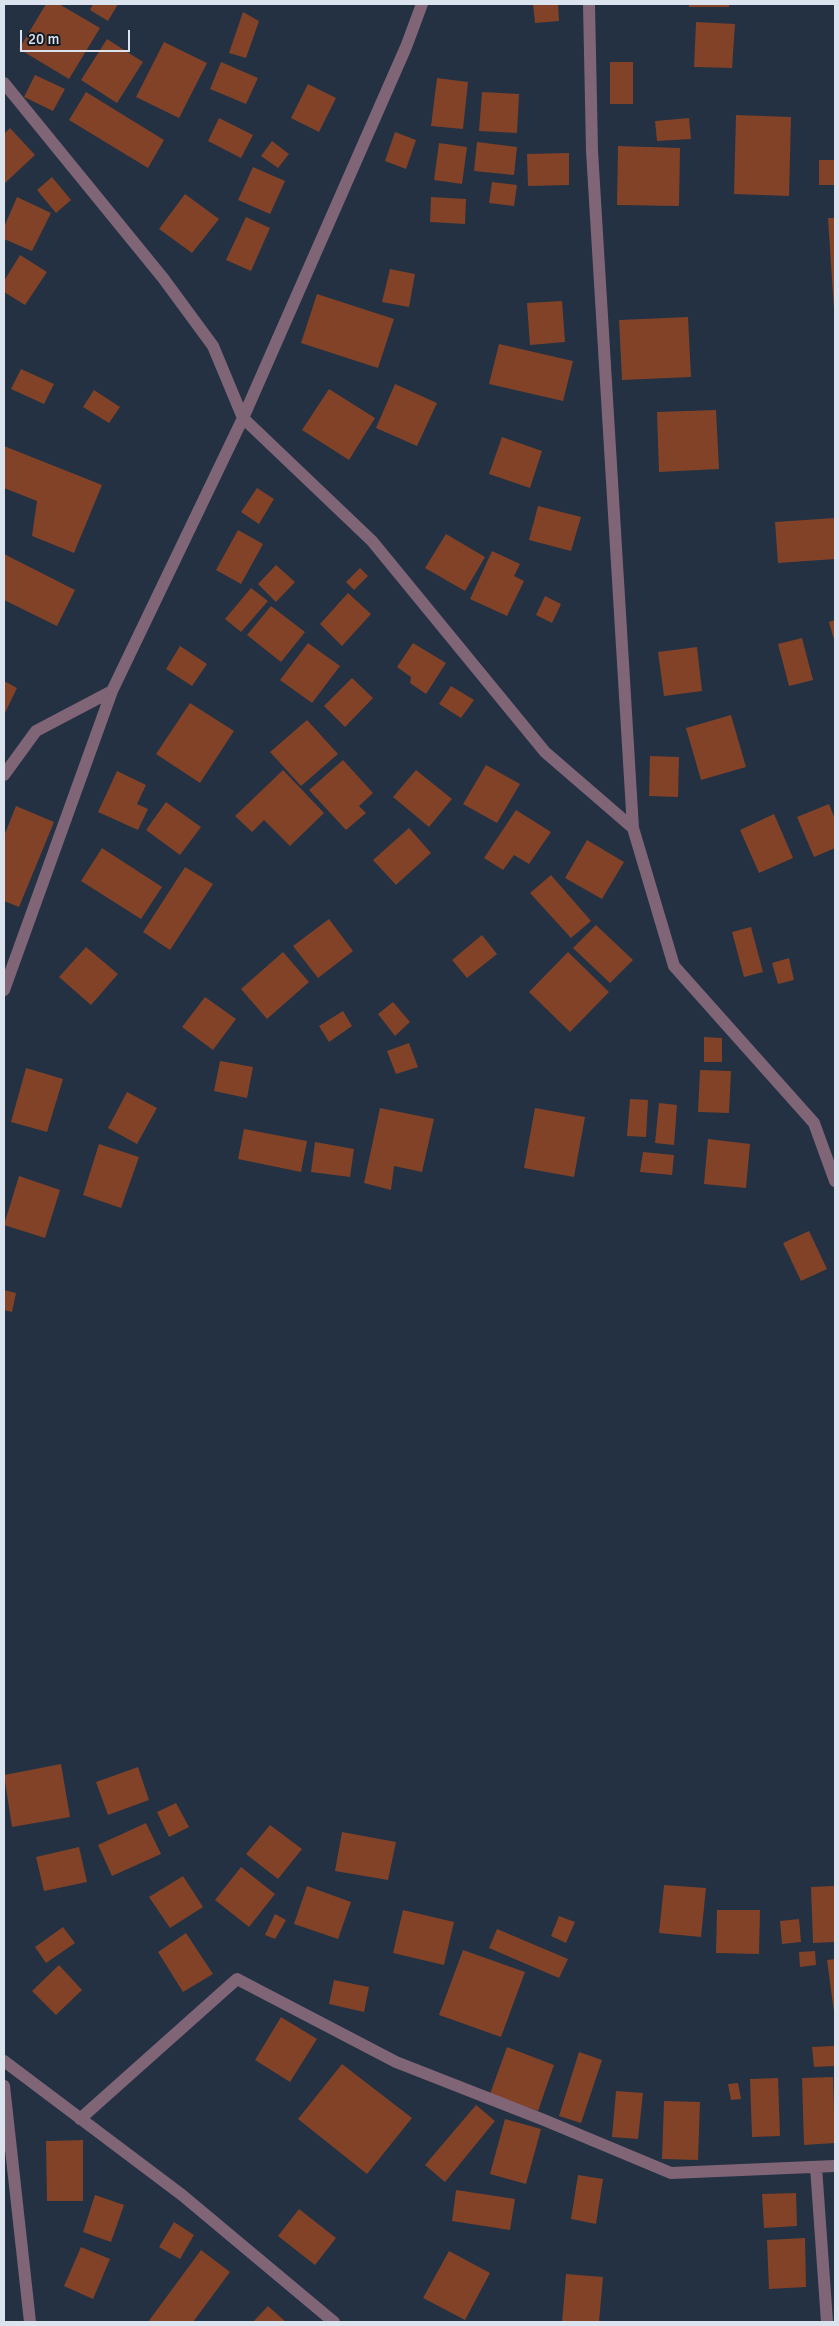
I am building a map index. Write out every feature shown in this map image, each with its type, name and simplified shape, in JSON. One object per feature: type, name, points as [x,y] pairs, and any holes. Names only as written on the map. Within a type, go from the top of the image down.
[{"type":"street","points":[[4,990],[112,690],[243,418],[406,47],[422,4]]},
{"type":"street","points":[[590,4],[592,151],[633,828],[674,966],[814,1123],[835,1181]]},
{"type":"street","points":[[4,83],[163,278],[213,346],[243,418],[372,541],[545,752],[633,828]]},
{"type":"street","points":[[4,775],[36,731],[112,690]]},
{"type":"street","points":[[80,2118],[237,1980],[396,2062],[672,2173],[835,2166]]},
{"type":"street","points":[[4,2061],[182,2195],[334,2322]]},
{"type":"street","points":[[4,2086],[30,2322]]},
{"type":"street","points":[[816,2166],[826,2322]]},
{"type":"building","points":[[46,4],[59,4],[100,28],[69,79],[19,49]]},
{"type":"building","points":[[93,4],[118,4],[108,21],[90,10]]},
{"type":"building","points":[[533,4],[558,4],[559,21],[535,23]]},
{"type":"building","points":[[689,4],[729,4],[729,7],[689,7]]},
{"type":"building","points":[[243,12],[259,21],[246,58],[229,53]]},
{"type":"building","points":[[696,22],[735,24],[732,68],[694,67]]},
{"type":"building","points":[[107,39],[143,62],[117,103],[81,80]]},
{"type":"building","points":[[164,42],[207,63],[179,118],[136,97]]},
{"type":"building","points":[[221,62],[258,78],[246,104],[210,89]]},
{"type":"building","points":[[610,62],[633,62],[633,104],[610,104]]},
{"type":"building","points":[[35,75],[65,89],[53,111],[24,97]]},
{"type":"building","points":[[437,78],[468,82],[463,129],[431,126]]},
{"type":"building","points":[[308,84],[336,98],[319,132],[291,118]]},
{"type":"building","points":[[86,92],[164,140],[148,168],[69,120]]},
{"type":"building","points":[[482,92],[519,94],[517,133],[479,131]]},
{"type":"building","points":[[736,115],[791,117],[789,196],[734,194]]},
{"type":"building","points":[[219,118],[253,135],[241,158],[208,141]]},
{"type":"building","points":[[689,118],[691,139],[657,141],[655,121]]},
{"type":"building","points":[[10,128],[35,155],[5,183],[4,134]]},
{"type":"building","points":[[395,132],[416,140],[406,169],[385,161]]},
{"type":"building","points":[[272,141],[289,154],[278,168],[261,156]]},
{"type":"building","points":[[477,142],[517,147],[514,175],[474,171]]},
{"type":"building","points":[[439,143],[467,147],[462,184],[434,180]]},
{"type":"building","points":[[618,146],[680,148],[679,206],[617,205]]},
{"type":"building","points":[[569,153],[569,185],[528,186],[527,154]]},
{"type":"building","points":[[819,160],[835,160],[835,185],[819,185]]},
{"type":"building","points":[[253,167],[285,181],[270,214],[238,200]]},
{"type":"building","points":[[52,177],[71,200],[56,213],[37,190]]},
{"type":"building","points":[[492,182],[517,185],[514,206],[489,203]]},
{"type":"building","points":[[185,194],[219,219],[192,253],[159,229]]},
{"type":"building","points":[[17,197],[51,213],[32,251],[4,239],[4,227]]},
{"type":"building","points":[[431,197],[466,199],[465,224],[430,222]]},
{"type":"building","points":[[246,217],[270,228],[251,271],[226,260]]},
{"type":"building","points":[[828,218],[835,218],[835,310],[834,310]]},
{"type":"building","points":[[20,255],[47,272],[25,305],[4,292],[4,281]]},
{"type":"building","points":[[390,269],[415,274],[409,307],[382,302]]},
{"type":"building","points":[[317,294],[394,319],[378,368],[301,343]]},
{"type":"building","points":[[562,301],[565,342],[530,345],[527,303]]},
{"type":"building","points":[[688,317],[691,377],[622,380],[619,320]]},
{"type":"building","points":[[499,344],[573,361],[563,401],[489,384]]},
{"type":"building","points":[[21,369],[54,384],[44,404],[11,389]]},
{"type":"building","points":[[395,384],[437,403],[417,446],[376,428]]},
{"type":"building","points":[[329,389],[375,418],[349,460],[302,430]]},
{"type":"building","points":[[94,390],[120,407],[109,423],[83,407]]},
{"type":"building","points":[[716,410],[719,469],[659,472],[657,412]]},
{"type":"building","points":[[502,437],[542,451],[530,488],[489,474]]},
{"type":"building","points":[[4,446],[102,485],[74,553],[32,536],[37,501],[4,488]]},
{"type":"building","points":[[257,488],[274,499],[259,524],[241,512]]},
{"type":"building","points":[[538,506],[581,517],[571,551],[529,540]]},
{"type":"building","points":[[835,518],[835,559],[778,563],[775,522]]},
{"type":"building","points":[[238,530],[263,544],[241,584],[216,570]]},
{"type":"building","points":[[446,534],[485,557],[465,591],[425,568]]},
{"type":"building","points":[[492,551],[520,564],[514,576],[524,581],[507,616],[470,599]]},
{"type":"building","points":[[4,554],[75,590],[57,626],[4,600]]},
{"type":"building","points":[[276,565],[295,582],[276,602],[258,584]]},
{"type":"building","points":[[360,568],[368,576],[354,590],[346,582]]},
{"type":"building","points":[[251,588],[268,601],[241,632],[225,619]]},
{"type":"building","points":[[348,593],[371,614],[342,646],[320,624]]},
{"type":"building","points":[[545,596],[561,604],[552,623],[536,615]]},
{"type":"building","points":[[271,606],[305,632],[281,662],[247,635]]},
{"type":"building","points":[[835,620],[835,643],[829,622]]},
{"type":"building","points":[[802,638],[813,680],[789,686],[778,644]]},
{"type":"building","points":[[308,643],[340,666],[312,703],[280,680]]},
{"type":"building","points":[[413,643],[446,663],[426,694],[410,683],[411,677],[397,667]]},
{"type":"building","points":[[180,646],[207,664],[192,686],[166,669]]},
{"type":"building","points":[[697,647],[702,691],[664,696],[658,652]]},
{"type":"building","points":[[352,678],[373,698],[345,727],[324,706]]},
{"type":"building","points":[[4,681],[17,688],[4,715]]},
{"type":"building","points":[[451,686],[474,700],[461,718],[439,704]]},
{"type":"building","points":[[190,703],[234,731],[200,783],[156,754]]},
{"type":"building","points":[[731,715],[746,767],[701,780],[686,728]]},
{"type":"building","points":[[307,720],[338,754],[301,786],[270,752]]},
{"type":"building","points":[[650,756],[679,757],[678,797],[649,796]]},
{"type":"building","points":[[343,760],[373,793],[359,806],[366,813],[346,830],[309,790]]},
{"type":"building","points":[[486,765],[520,784],[497,823],[463,804]]},
{"type":"building","points":[[283,770],[324,813],[290,846],[264,820],[252,832],[235,816]]},
{"type":"building","points":[[416,770],[452,799],[429,827],[393,797]]},
{"type":"building","points":[[117,771],[146,785],[137,804],[148,809],[138,830],[98,812]]},
{"type":"building","points":[[166,802],[201,827],[180,855],[146,830]]},
{"type":"building","points":[[829,804],[835,819],[835,848],[814,857],[797,817]]},
{"type":"building","points":[[16,806],[54,822],[19,907],[4,901],[4,836]]},
{"type":"building","points":[[516,810],[551,832],[529,864],[514,855],[503,870],[484,858]]},
{"type":"building","points":[[774,814],[793,858],[759,873],[740,830]]},
{"type":"building","points":[[409,828],[431,853],[396,885],[373,860]]},
{"type":"building","points":[[587,840],[624,862],[602,899],[565,878]]},
{"type":"building","points":[[102,848],[162,887],[141,919],[81,881]]},
{"type":"building","points":[[185,867],[213,884],[170,950],[143,932]]},
{"type":"building","points":[[551,875],[591,921],[571,938],[530,893]]},
{"type":"building","points":[[329,919],[353,951],[318,978],[293,946]]},
{"type":"building","points":[[596,925],[633,960],[610,983],[573,948]]},
{"type":"building","points":[[751,927],[763,972],[744,977],[732,932]]},
{"type":"building","points":[[482,935],[497,954],[467,978],[452,960]]},
{"type":"building","points":[[86,947],[118,974],[91,1005],[59,977]]},
{"type":"building","points":[[283,952],[309,982],[267,1019],[241,989]]},
{"type":"building","points":[[568,952],[609,992],[570,1032],[529,992]]},
{"type":"building","points":[[789,958],[794,980],[778,984],[772,963]]},
{"type":"building","points":[[205,997],[236,1019],[213,1050],[182,1027]]},
{"type":"building","points":[[393,1002],[410,1022],[395,1036],[378,1014]]},
{"type":"building","points":[[343,1011],[352,1026],[329,1042],[319,1026]]},
{"type":"building","points":[[704,1037],[722,1038],[722,1062],[704,1062]]},
{"type":"building","points":[[409,1043],[418,1067],[396,1074],[387,1051]]},
{"type":"building","points":[[220,1061],[253,1067],[247,1098],[214,1091]]},
{"type":"building","points":[[26,1068],[63,1079],[47,1132],[11,1122]]},
{"type":"building","points":[[700,1070],[731,1071],[729,1113],[698,1112]]},
{"type":"building","points":[[127,1092],[157,1108],[137,1144],[108,1128]]},
{"type":"building","points":[[630,1099],[648,1100],[646,1137],[627,1136]]},
{"type":"building","points":[[659,1103],[677,1105],[674,1145],[655,1143]]},
{"type":"building","points":[[380,1108],[434,1119],[422,1172],[394,1166],[391,1190],[364,1183]]},
{"type":"building","points":[[535,1108],[585,1117],[574,1177],[524,1168]]},
{"type":"building","points":[[244,1129],[307,1141],[301,1172],[238,1159]]},
{"type":"building","points":[[708,1139],[750,1144],[746,1188],[704,1184]]},
{"type":"building","points":[[315,1142],[354,1149],[350,1177],[311,1172]]},
{"type":"building","points":[[99,1144],[139,1157],[121,1208],[83,1195]]},
{"type":"building","points":[[643,1152],[674,1155],[672,1175],[640,1172]]},
{"type":"building","points":[[19,1176],[60,1190],[45,1238],[4,1225]]},
{"type":"building","points":[[809,1231],[827,1269],[801,1281],[783,1243]]},
{"type":"building","points":[[4,1290],[16,1293],[12,1312],[4,1310]]},
{"type":"building","points":[[61,1764],[70,1817],[12,1827],[4,1775]]},
{"type":"building","points":[[138,1767],[149,1800],[108,1815],[96,1782]]},
{"type":"building","points":[[176,1803],[189,1827],[169,1837],[157,1812]]},
{"type":"building","points":[[146,1823],[161,1854],[112,1876],[98,1845]]},
{"type":"building","points":[[270,1825],[302,1849],[278,1879],[246,1854]]},
{"type":"building","points":[[342,1832],[396,1842],[388,1880],[335,1871]]},
{"type":"building","points":[[79,1847],[87,1882],[44,1891],[36,1857]]},
{"type":"building","points":[[241,1867],[275,1894],[249,1927],[215,1900]]},
{"type":"building","points":[[183,1876],[203,1907],[170,1928],[149,1897]]},
{"type":"building","points":[[664,1885],[706,1888],[701,1937],[659,1933]]},
{"type":"building","points":[[307,1886],[351,1902],[338,1939],[294,1924]]},
{"type":"building","points":[[835,1886],[835,1942],[813,1943],[811,1887]]},
{"type":"building","points":[[403,1910],[454,1922],[444,1965],[393,1953]]},
{"type":"building","points":[[717,1910],[760,1910],[759,1954],[716,1953]]},
{"type":"building","points":[[275,1914],[286,1920],[275,1939],[265,1935]]},
{"type":"building","points":[[559,1916],[575,1922],[566,1943],[551,1936]]},
{"type":"building","points":[[799,1919],[801,1942],[782,1944],[780,1921]]},
{"type":"building","points":[[63,1927],[75,1943],[46,1963],[35,1947]]},
{"type":"building","points":[[497,1929],[568,1959],[559,1978],[489,1948]]},
{"type":"building","points":[[186,1933],[213,1974],[183,1992],[158,1952]]},
{"type":"building","points":[[463,1950],[525,1972],[501,2037],[439,2015]]},
{"type":"building","points":[[815,1951],[816,1965],[800,1967],[799,1952]]},
{"type":"building","points":[[835,1959],[835,2012],[834,2012],[827,1960]]},
{"type":"building","points":[[59,1965],[82,1990],[56,2015],[32,1991]]},
{"type":"building","points":[[334,1980],[369,1987],[364,2012],[329,2004]]},
{"type":"building","points":[[281,2017],[317,2039],[290,2082],[255,2060]]},
{"type":"building","points":[[834,2046],[835,2066],[814,2067],[812,2047]]},
{"type":"building","points":[[507,2047],[554,2065],[538,2111],[490,2094]]},
{"type":"building","points":[[579,2052],[602,2060],[581,2123],[559,2116]]},
{"type":"building","points":[[342,2064],[412,2118],[367,2174],[298,2119]]},
{"type":"building","points":[[833,2077],[835,2143],[804,2145],[802,2078]]},
{"type":"building","points":[[778,2078],[780,2136],[752,2137],[750,2079]]},
{"type":"building","points":[[738,2083],[741,2099],[731,2100],[728,2084]]},
{"type":"building","points":[[616,2091],[643,2093],[638,2139],[612,2137]]},
{"type":"building","points":[[664,2101],[700,2102],[698,2160],[662,2159]]},
{"type":"building","points":[[476,2105],[495,2121],[445,2182],[425,2165]]},
{"type":"building","points":[[505,2119],[541,2129],[526,2184],[490,2174]]},
{"type":"building","points":[[83,2140],[83,2201],[47,2201],[46,2141]]},
{"type":"building","points":[[578,2175],[603,2179],[596,2224],[571,2219]]},
{"type":"building","points":[[456,2190],[515,2199],[510,2230],[452,2221]]},
{"type":"building","points":[[796,2193],[797,2226],[764,2228],[762,2194]]},
{"type":"building","points":[[95,2195],[124,2205],[111,2242],[83,2232]]},
{"type":"building","points":[[299,2209],[336,2238],[315,2265],[278,2236]]},
{"type":"building","points":[[174,2222],[194,2235],[180,2259],[159,2247]]},
{"type":"building","points":[[805,2238],[806,2287],[769,2289],[767,2240]]},
{"type":"building","points":[[81,2247],[110,2259],[93,2299],[64,2286]]},
{"type":"building","points":[[201,2250],[230,2272],[193,2322],[148,2322]]},
{"type":"building","points":[[449,2251],[490,2273],[465,2320],[423,2298]]},
{"type":"building","points":[[566,2274],[603,2277],[599,2322],[562,2322]]},
{"type":"building","points":[[268,2306],[286,2322],[253,2322]]}]
